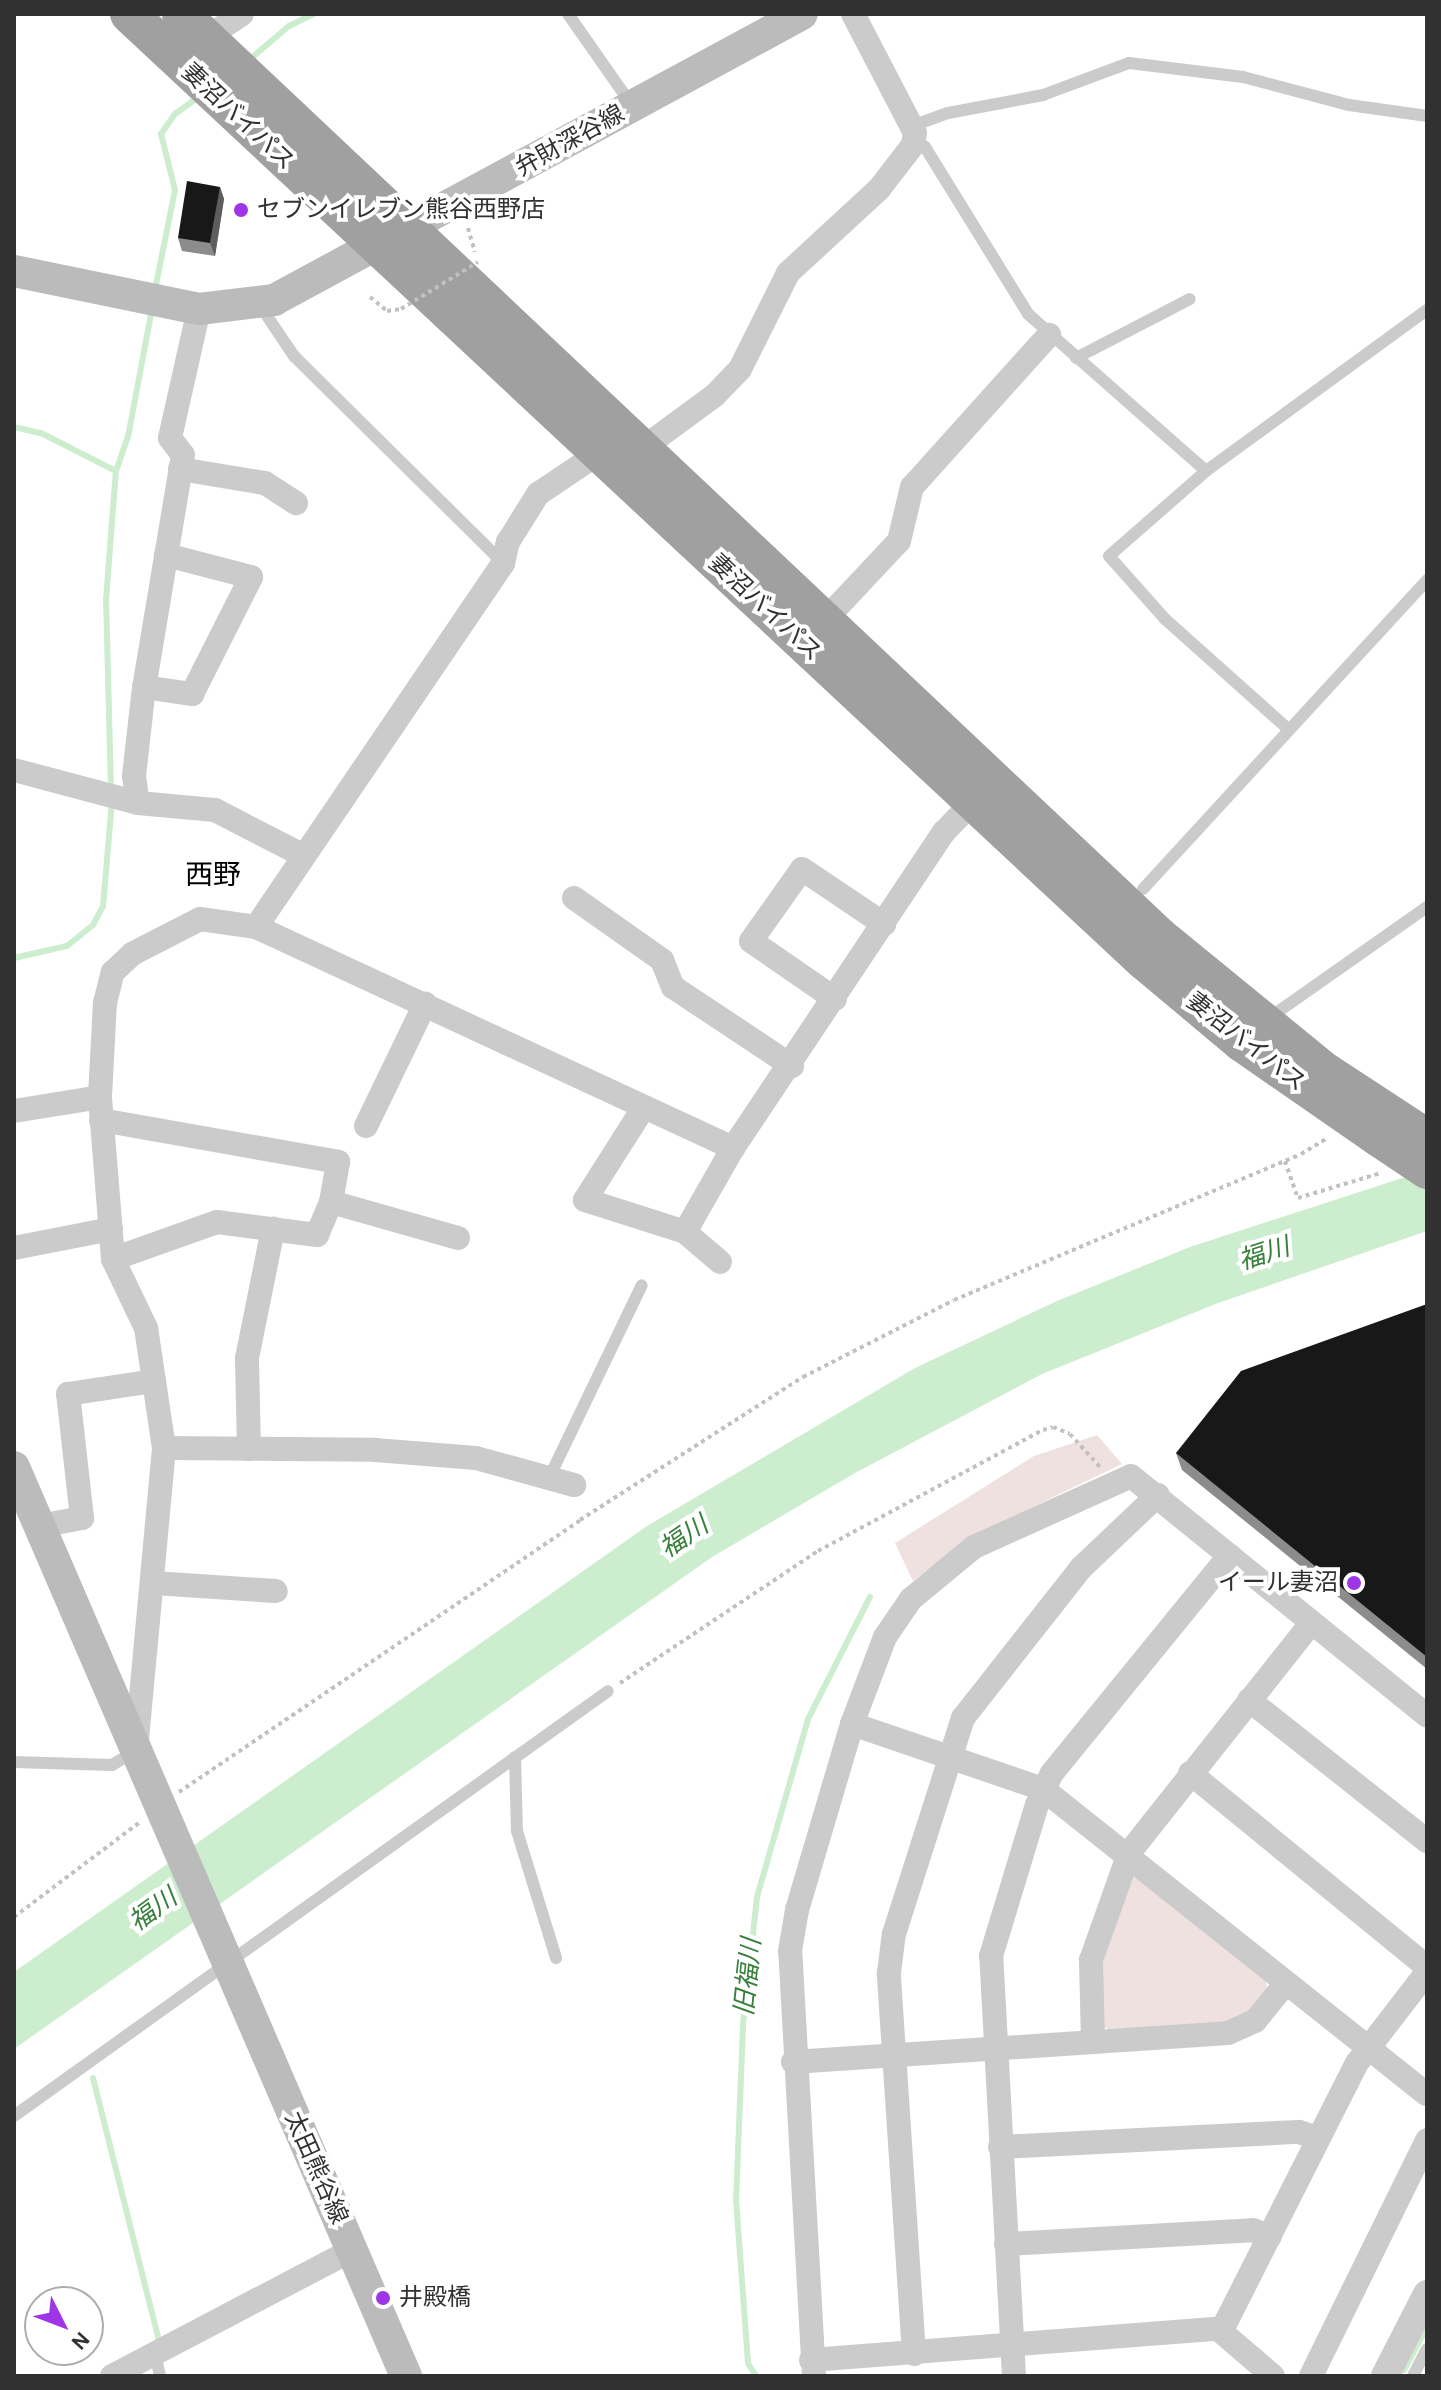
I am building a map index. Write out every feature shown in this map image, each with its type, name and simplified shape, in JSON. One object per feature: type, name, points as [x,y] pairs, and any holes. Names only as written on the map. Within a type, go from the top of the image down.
[{"type":"highway","name":"妻沼バイパス","points":[[129,14],[599,453],[782,605],[822,623],[1159,936],[1256,1035]]},
{"type":"highway","name":"妻沼バイパス","points":[[193,26],[411,228],[639,451],[972,803],[1144,961],[1256,1035],[1399,1143],[1427,1170]]},
{"type":"main road","name":"弁財深谷線","points":[[14,271],[199,309],[274,300],[377,247],[802,14]]},
{"type":"main road","points":[[14,1467],[136,1750],[165,1805],[226,1964]]},
{"type":"main road","name":"太田熊谷線","points":[[226,1964],[406,2376]]},
{"type":"street","points":[[193,26],[242,14]]},
{"type":"street","points":[[639,451],[714,396],[740,369],[788,273],[879,189],[913,133],[853,14]]},
{"type":"street","points":[[138,803],[134,776],[144,687],[183,455],[170,438],[199,309]]},
{"type":"street","points":[[822,623],[899,541],[912,487],[1049,335]]},
{"type":"street","points":[[256,927],[503,563],[508,542],[538,494],[599,453]]},
{"type":"street","points":[[180,469],[265,483],[296,503]]},
{"type":"street","points":[[144,687],[192,694],[251,577],[166,555]]},
{"type":"street","points":[[14,770],[138,803],[215,810],[302,855]]},
{"type":"street","points":[[685,1232],[733,1148],[792,1066],[944,832],[972,803]]},
{"type":"street","points":[[835,999],[751,941],[802,869],[884,924]]},
{"type":"street","points":[[574,898],[662,960],[673,987],[792,1066]]},
{"type":"street","points":[[136,1750],[154,1583],[164,1448],[146,1328],[113,1259],[100,1108],[105,1003],[113,972],[132,954],[200,919],[256,927],[733,1148]]},
{"type":"street","points":[[366,1126],[425,1004]]},
{"type":"street","points":[[644,1107],[585,1200],[685,1232],[720,1262]]},
{"type":"street","points":[[14,1111],[100,1108],[338,1162],[331,1202],[317,1235],[217,1222],[113,1259]]},
{"type":"street","points":[[331,1202],[458,1238]]},
{"type":"street","points":[[14,1248],[111,1229]]},
{"type":"street","points":[[249,1449],[247,1358],[273,1229]]},
{"type":"street","points":[[39,1526],[82,1518],[68,1394],[154,1381]]},
{"type":"street","points":[[164,1448],[375,1450],[476,1458],[574,1485]]},
{"type":"street","points":[[1190,1773],[1427,1970],[1367,2047],[1318,2138],[1230,2319],[1218,2329],[914,2354],[812,2368],[790,1964],[797,1910],[852,1724],[898,1615],[954,1559],[1124,1475],[1158,1495],[1427,1716]]},
{"type":"street","points":[[914,2354],[889,1973],[894,1934],[949,1754],[973,1702],[1081,1568],[1158,1495]]},
{"type":"street","points":[[1014,2376],[993,2046],[991,1956],[1043,1789],[1230,1555]]},
{"type":"street","points":[[154,1583],[276,1591]]},
{"type":"street","points":[[1093,2039],[1091,1960],[1129,1853],[1311,1623]]},
{"type":"street","points":[[1249,1700],[1427,1841]]},
{"type":"street","points":[[852,1724],[949,1754],[1043,1789],[1129,1853],[1427,2094]]},
{"type":"street","points":[[793,2062],[1247,2028],[1286,1983]]},
{"type":"street","points":[[1000,2147],[1299,2132],[1318,2138]]},
{"type":"street","points":[[1311,2376],[1427,2140]]},
{"type":"street","points":[[1006,2244],[1253,2230],[1270,2237]]},
{"type":"street","points":[[112,2376],[158,2365],[352,2250]]},
{"type":"street","points":[[1385,2376],[1427,2294]]},
{"type":"street","points":[[1218,2329],[1273,2376]]},
{"type":"lane","points":[[568,14],[633,107]]},
{"type":"lane","points":[[1206,471],[1028,314],[925,147],[913,133],[948,113],[1043,95],[1129,63],[1243,77],[1349,105],[1427,116]]},
{"type":"lane","points":[[1076,358],[1190,299]]},
{"type":"lane","points":[[258,302],[294,356],[503,563]]},
{"type":"lane","points":[[1287,728],[1165,619],[1109,556],[1206,471],[1427,310]]},
{"type":"lane","points":[[1143,889],[1287,728],[1427,580]]},
{"type":"lane","points":[[1256,1035],[1427,907]]},
{"type":"lane","points":[[547,1480],[642,1285]]},
{"type":"lane","points":[[14,2116],[608,1691]]},
{"type":"lane","points":[[14,1762],[112,1765],[136,1750]]},
{"type":"lane","points":[[515,1757],[517,1831],[556,1958]]},
{"type":"lane","points":[[1413,2376],[1427,2349]]},
{"type":"path","points":[[370,297],[387,311],[401,309],[478,262],[468,228]]},
{"type":"path","points":[[14,1917],[165,1805],[580,1520],[803,1377],[954,1300],[1285,1161],[1325,1140],[1336,1129]]},
{"type":"path","points":[[1285,1161],[1298,1198],[1399,1143]]},
{"type":"path","points":[[608,1691],[818,1551],[1043,1430],[1053,1427],[1070,1434],[1105,1473]]},
{"type":"shaded area","points":[[1097,1435],[1122,1464],[972,1536],[913,1581],[895,1543],[1034,1456]]},
{"type":"shaded area","points":[[1139,1874],[1266,1979],[1267,1992],[1249,2014],[1232,2024],[1110,2030],[1097,2023],[1095,1975],[1126,1877]]},
{"type":"water","name":"福川","points":[[1427,1170],[1427,1231],[1218,1303],[1042,1374],[855,1473],[712,1557],[14,2049],[14,1972],[647,1526],[915,1368],[1057,1301],[1190,1247]]},
{"type":"building","points":[[187,181],[220,187],[210,243],[178,238]]},
{"type":"building","name":"イール妻沼","points":[[1427,1304],[1427,1657],[1176,1453],[1241,1371]]},
{"type":"waterway","points":[[249,60],[289,26],[314,14]]},
{"type":"waterway","points":[[155,290],[175,190],[161,134],[175,114],[198,97]]},
{"type":"waterway","points":[[111,789],[106,600],[116,471],[128,437],[152,309]]},
{"type":"waterway","points":[[14,427],[41,433],[116,471]]},
{"type":"waterway","points":[[14,958],[67,946],[93,925],[103,906],[112,800]]},
{"type":"waterway","name":"旧福川","points":[[756,2376],[748,2363],[736,2201],[743,2024],[757,1897],[808,1719],[870,1597]]},
{"type":"waterway","points":[[93,2078],[159,2340]]},
{"type":"waterway","points":[[1404,2370],[1427,2327]]},
{"type":"place","name":"セブンイレブン熊谷西野店","points":[[241,210]]},
{"type":"place","name":"イール妻沼","points":[[1354,1583]]},
{"type":"place","name":"井殿橋","points":[[383,2298]]},
{"type":"district","name":"西野","points":[[213,875]]}]
